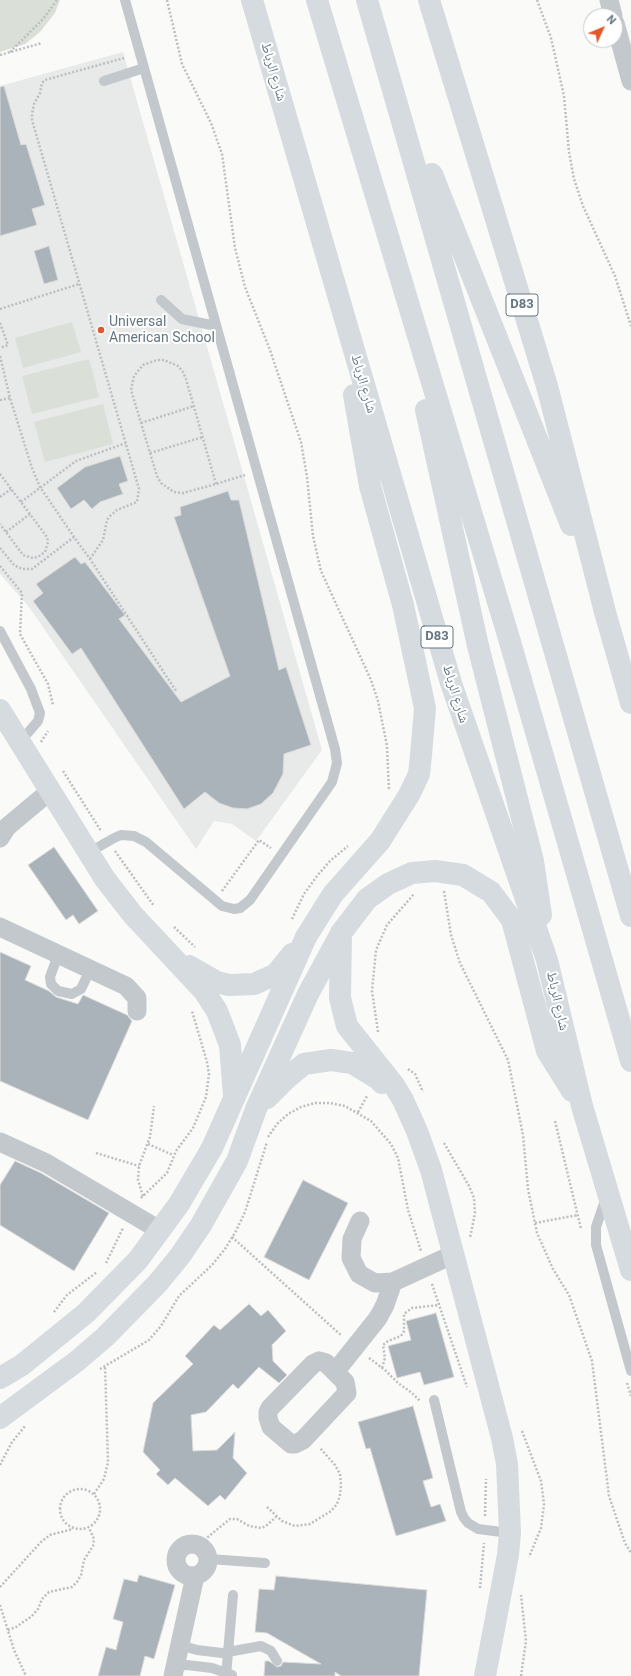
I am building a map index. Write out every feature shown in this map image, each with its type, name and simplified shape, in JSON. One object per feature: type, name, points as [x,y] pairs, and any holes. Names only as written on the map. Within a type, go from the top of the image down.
[{"type":"main road","name":"شارع الرباط","points":[[252,0],[451,683],[547,960],[582,1106],[631,1270]]},
{"type":"main road","points":[[317,0],[508,635],[631,1061]]},
{"type":"main road","points":[[367,0],[385,56],[631,916]]},
{"type":"main road","name":"D83","points":[[429,0],[547,386],[605,612],[631,703]]},
{"type":"main road","points":[[385,56],[605,612]]},
{"type":"main road","points":[[391,249],[478,646],[533,861],[547,960]]},
{"type":"main road","points":[[170,953],[217,982],[229,985],[254,984],[276,974],[298,930],[334,894],[380,841],[409,795],[419,774],[424,708],[403,605],[367,473],[337,296]]},
{"type":"main road","points":[[0,710],[27,734],[54,798],[88,853],[123,903],[170,953],[207,996],[223,1022],[230,1046],[235,1099]]},
{"type":"main road","points":[[0,1418],[83,1356],[132,1312],[180,1256],[220,1194],[237,1161],[256,1109],[308,994],[341,933],[367,899],[388,884],[412,873],[434,871],[464,875],[491,892],[512,920],[548,1051],[582,1106]]},
{"type":"main road","points":[[0,1378],[28,1361],[86,1314],[128,1271],[160,1231],[197,1176],[235,1099],[298,930]]},
{"type":"main road","points":[[341,933],[340,998],[347,1026],[394,1085],[404,1100],[418,1131],[430,1170],[502,1438],[507,1464],[510,1532],[508,1555],[485,1676]]},
{"type":"main road","points":[[256,1109],[287,1078],[304,1064],[331,1060],[352,1063],[378,1079],[384,1086],[404,1100]]},
{"type":"street","points":[[622,48],[631,81]]},
{"type":"street","points":[[0,837],[7,827],[54,798]]},
{"type":"street","points":[[0,927],[130,989],[137,998],[137,1011]]},
{"type":"street","points":[[0,1142],[46,1163],[160,1231]]},
{"type":"street","points":[[360,1221],[350,1248],[354,1266],[359,1274],[366,1279],[380,1283],[393,1282],[452,1255]]},
{"type":"street","points":[[335,1372],[382,1311],[393,1282]]},
{"type":"street","points":[[316,1362],[323,1362],[335,1372],[345,1382],[347,1393],[306,1436],[295,1444],[286,1442],[271,1427],[268,1412],[270,1408],[316,1362]]},
{"type":"street","points":[[187,1545],[204,1552],[205,1570],[195,1576],[189,1576],[179,1570],[176,1559],[178,1553],[187,1545]]},
{"type":"street","points":[[174,1671],[195,1576]]},
{"type":"lane","points":[[88,853],[121,835],[141,838],[215,901],[227,908],[234,909],[246,905],[332,782],[336,769],[337,756],[125,0]]},
{"type":"lane","points":[[104,81],[144,68]]},
{"type":"lane","points":[[161,300],[182,319],[216,326]]},
{"type":"lane","points":[[0,631],[29,684],[39,708],[40,717],[27,734]]},
{"type":"lane","points":[[58,955],[50,977],[50,984],[58,991],[72,994],[81,989],[90,970]]},
{"type":"lane","points":[[608,1192],[596,1227],[596,1245],[631,1370]]},
{"type":"lane","points":[[434,1400],[461,1512],[464,1518],[478,1529],[510,1532]]},
{"type":"lane","points":[[204,1552],[265,1563]]},
{"type":"lane","points":[[174,1671],[193,1665],[229,1675],[228,1652],[233,1595]]},
{"type":"lane","points":[[180,1645],[197,1650],[217,1653],[261,1646],[271,1651],[277,1661]]},
{"type":"path","points":[[10,52],[43,19],[57,0]]},
{"type":"path","points":[[167,0],[182,64],[211,123],[222,154],[235,248],[245,287],[270,350],[301,442],[307,477],[313,536],[321,571],[371,680],[378,702],[387,746],[388,795]]},
{"type":"path","points":[[537,0],[550,38],[564,96],[569,152],[574,179],[595,235],[615,276],[631,326]]},
{"type":"path","points":[[0,55],[42,43]]},
{"type":"path","points":[[90,559],[104,540],[110,516],[117,510],[134,504],[138,498],[139,489],[32,120],[32,110],[40,93],[42,83],[45,80],[140,54]]},
{"type":"path","points":[[0,309],[80,284]]},
{"type":"path","points":[[0,323],[8,345],[0,348]]},
{"type":"path","points":[[0,356],[10,398],[32,468],[40,487],[90,559],[176,691]]},
{"type":"path","points":[[216,484],[186,379],[178,366],[164,360],[150,361],[138,370],[132,383],[131,390],[150,453],[161,483],[174,492],[183,493],[216,484],[258,472]]},
{"type":"path","points":[[0,400],[10,398]]},
{"type":"path","points":[[141,423],[194,406]]},
{"type":"path","points":[[150,453],[203,437]]},
{"type":"path","points":[[21,502],[76,461],[126,443]]},
{"type":"path","points":[[0,474],[47,537],[47,547],[42,555],[33,558],[23,555],[0,524]]},
{"type":"path","points":[[0,497],[11,489]]},
{"type":"path","points":[[6,532],[30,514]]},
{"type":"path","points":[[0,548],[14,565],[22,569],[32,569],[74,537]]},
{"type":"path","points":[[27,734],[44,741]]},
{"type":"path","points":[[61,768],[108,841],[154,907]]},
{"type":"path","points":[[215,901],[259,840],[281,856]]},
{"type":"path","points":[[298,930],[304,894],[316,876],[330,861],[350,844]]},
{"type":"path","points":[[378,1034],[372,991],[373,967],[376,950],[387,925],[418,890]]},
{"type":"path","points":[[437,890],[444,890],[451,935],[460,963],[508,1060],[523,1135],[528,1189],[537,1233],[553,1269],[569,1295],[592,1361],[609,1496],[625,1543],[631,1553]]},
{"type":"path","points":[[170,923],[198,950]]},
{"type":"path","points":[[103,1267],[108,1260],[131,1213],[143,1196],[167,1173],[173,1155],[193,1128],[202,1111],[208,1087],[209,1074],[207,1062],[190,1005]]},
{"type":"path","points":[[143,1196],[138,1180],[139,1166],[152,1130],[154,1106]]},
{"type":"path","points":[[148,1144],[173,1155]]},
{"type":"path","points":[[96,1153],[139,1166]]},
{"type":"path","points":[[535,1223],[578,1215]]},
{"type":"path","points":[[232,1237],[354,1347],[382,1368],[398,1383],[412,1392],[421,1403],[437,1412]]},
{"type":"path","points":[[51,1317],[67,1295],[98,1271]]},
{"type":"path","points":[[382,1368],[385,1358],[383,1345],[388,1341],[401,1336],[404,1331],[404,1314],[412,1308],[439,1305]]},
{"type":"path","points":[[94,1494],[104,1479],[108,1462],[105,1366]]},
{"type":"path","points":[[267,1507],[276,1517],[295,1526],[310,1524],[321,1520],[337,1504],[342,1485],[340,1474],[329,1457],[306,1436]]},
{"type":"path","points":[[0,1587],[41,1542],[50,1535],[74,1529],[89,1528],[98,1520],[100,1514],[99,1501],[94,1494],[84,1489],[70,1491],[61,1501],[60,1508],[63,1520],[74,1529]]},
{"type":"path","points":[[204,1552],[230,1519],[237,1520],[249,1526],[261,1528],[266,1526],[276,1517]]},
{"type":"path","points":[[8,1630],[16,1627],[32,1616],[38,1609],[42,1599],[49,1592],[72,1586],[78,1582],[84,1560],[94,1546],[94,1539],[89,1528]]},
{"type":"path","points":[[0,1605],[16,1654],[26,1676]]},
{"type":"shaded area","points":[[0,0],[60,0],[55,13],[40,32],[25,44],[0,52]]},
{"type":"shaded area","name":"Universal American School","points":[[123,52],[322,750],[256,841],[232,824],[214,821],[196,849],[29,607],[0,574],[0,86]]},
{"type":"shaded area","points":[[72,322],[81,352],[23,368],[15,338]]},
{"type":"shaded area","points":[[89,359],[99,397],[32,414],[22,376]]},
{"type":"shaded area","points":[[103,404],[113,444],[45,462],[34,422]]},
{"type":"building","points":[[4,86],[21,145],[26,144],[45,205],[32,209],[37,225],[0,236],[0,87]]},
{"type":"building","points":[[49,246],[58,280],[44,284],[34,251]]},
{"type":"building","points":[[120,456],[128,481],[119,484],[123,494],[100,502],[92,509],[84,500],[71,509],[57,488],[85,467]]},
{"type":"building","points":[[228,491],[231,500],[239,500],[279,670],[286,667],[311,745],[284,754],[283,774],[273,793],[261,804],[247,809],[233,808],[219,803],[205,792],[184,809],[81,648],[72,654],[33,601],[43,593],[36,584],[75,557],[81,564],[85,562],[125,615],[119,619],[181,702],[230,676],[174,517],[181,515],[180,507]]},
{"type":"building","points":[[54,847],[98,911],[79,924],[73,915],[66,920],[28,865]]},
{"type":"building","points":[[0,952],[31,966],[25,980],[49,991],[56,997],[78,1004],[83,995],[127,1015],[132,1021],[88,1120],[0,1081]]},
{"type":"building","points":[[15,1161],[41,1173],[109,1213],[74,1271],[0,1225],[0,1185]]},
{"type":"building","points":[[303,1180],[348,1203],[309,1280],[264,1257]]},
{"type":"building","points":[[249,1304],[261,1316],[268,1310],[286,1331],[272,1345],[273,1361],[287,1375],[279,1383],[259,1367],[238,1389],[233,1384],[206,1412],[191,1415],[193,1451],[217,1450],[235,1432],[233,1458],[247,1473],[225,1500],[220,1495],[208,1506],[175,1478],[168,1485],[156,1474],[160,1470],[143,1452],[153,1403],[193,1364],[185,1356],[214,1325],[220,1330]]},
{"type":"building","points":[[436,1313],[454,1377],[424,1385],[420,1372],[397,1378],[388,1346],[411,1340],[406,1321]]},
{"type":"building","points":[[413,1406],[433,1478],[423,1481],[431,1507],[440,1504],[446,1521],[396,1536],[370,1448],[366,1449],[358,1422]]},
{"type":"building","points":[[139,1575],[175,1585],[154,1659],[145,1656],[140,1676],[98,1676],[106,1647],[116,1650],[123,1622],[113,1619],[124,1579],[137,1582]]},
{"type":"building","points":[[276,1576],[427,1590],[419,1676],[341,1676],[335,1672],[335,1676],[264,1676],[265,1661],[269,1661],[277,1667],[281,1666],[283,1662],[321,1664],[267,1633],[255,1632],[259,1589],[274,1590]]},
{"type":"place","name":"Universal American School","points":[[101,330]]}]
